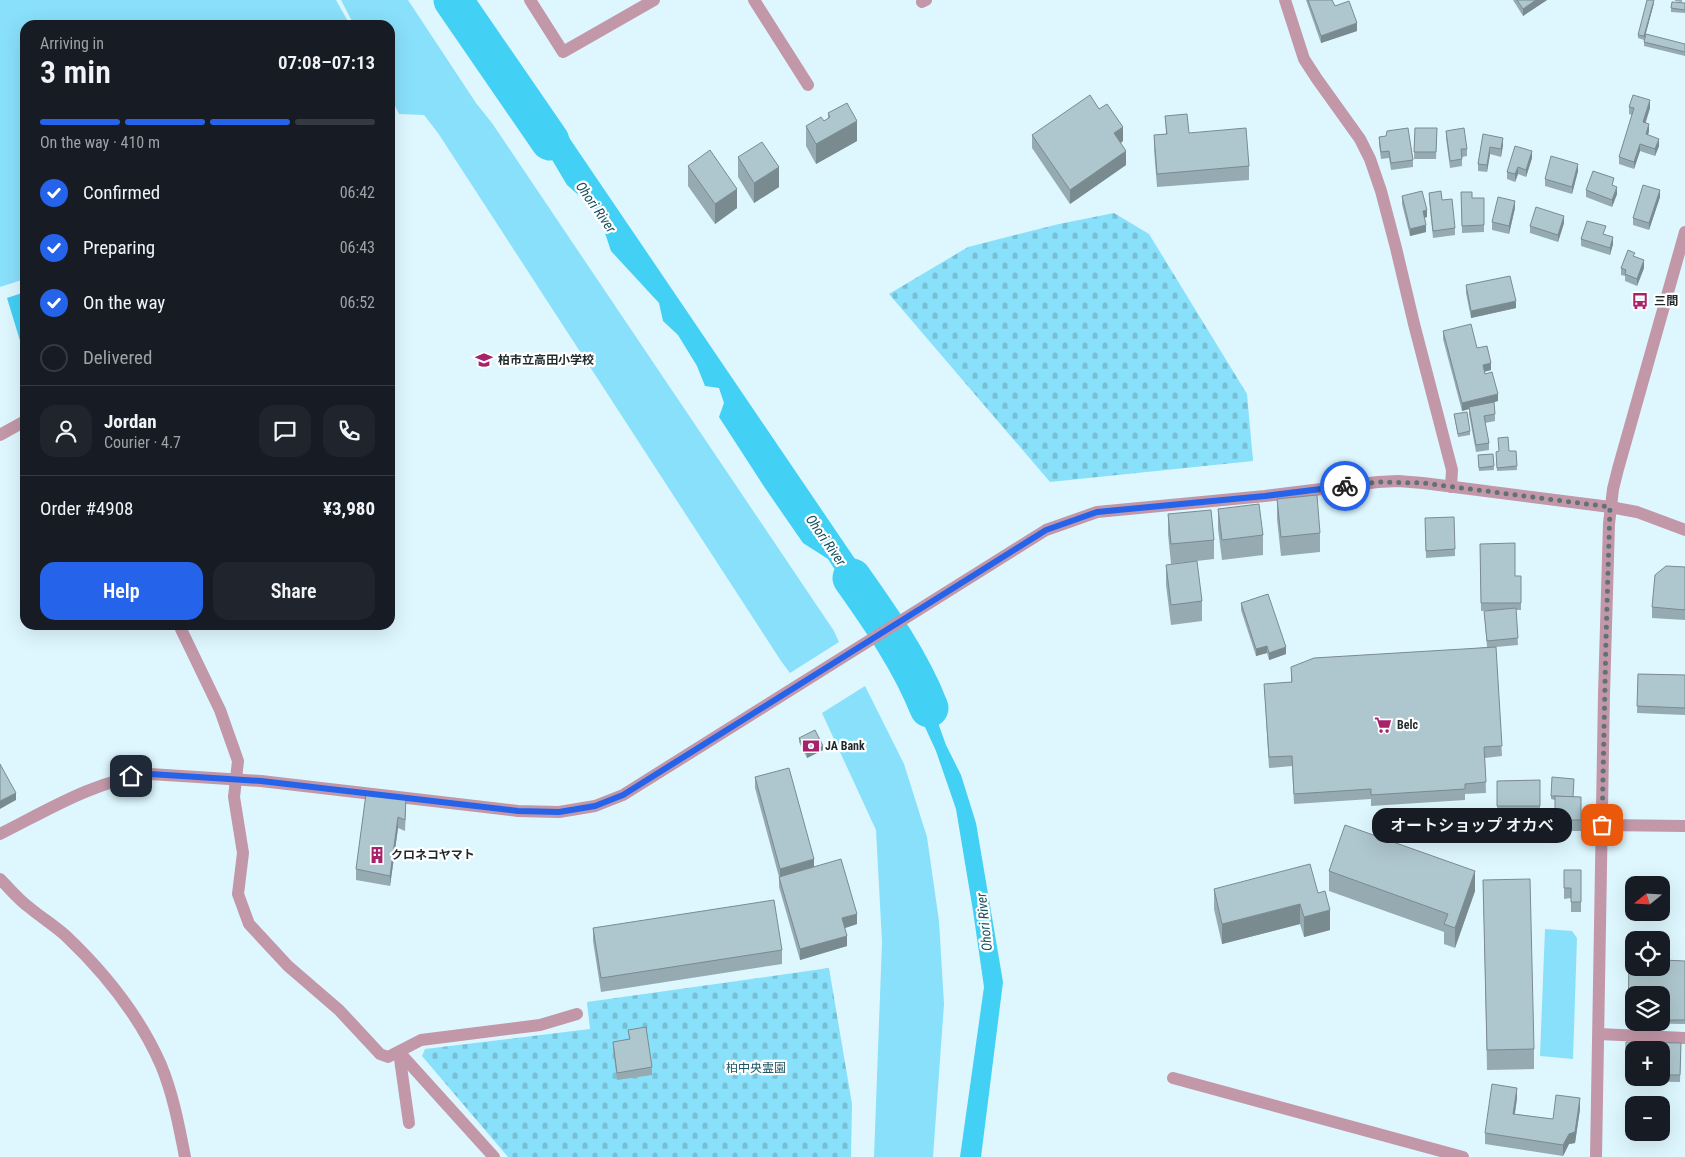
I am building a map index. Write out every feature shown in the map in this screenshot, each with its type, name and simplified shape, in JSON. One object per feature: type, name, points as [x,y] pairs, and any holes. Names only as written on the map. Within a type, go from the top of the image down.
[{"type":"street","points":[[530,0],[563,52],[654,0]]},
{"type":"street","points":[[754,0],[808,85]]},
{"type":"street","points":[[1285,0],[1304,59],[1360,139],[1370,159],[1381,191],[1452,470],[1451,487]]},
{"type":"street","points":[[1596,1157],[1610,507],[1618,469],[1685,232]]},
{"type":"street","points":[[0,435],[20,424]]},
{"type":"street","points":[[0,834],[83,792],[131,776],[150,774],[235,779],[518,811],[559,812],[595,806],[623,795],[1046,530],[1097,512],[1265,496],[1378,482],[1407,482],[1610,507],[1637,512],[1685,530]]},
{"type":"street","points":[[181,630],[220,710],[238,761],[234,797],[243,853],[238,894],[250,924],[288,966],[339,1010],[380,1054],[388,1057],[421,1040],[540,1025],[577,1014]]},
{"type":"street","points":[[1602,825],[1685,826]]},
{"type":"street","points":[[0,879],[28,907],[65,934],[96,965],[122,997],[146,1036],[161,1066],[172,1098],[185,1157]]},
{"type":"street","points":[[1599,1034],[1685,1038]]},
{"type":"street","points":[[400,1052],[410,1123]]},
{"type":"street","points":[[400,1052],[494,1157]]},
{"type":"street","points":[[1173,1078],[1462,1157]]},
{"type":"green space","points":[[0,0],[336,0],[347,20],[20,20],[20,281],[0,287]]},
{"type":"green space","points":[[341,0],[408,0],[834,631],[839,642],[790,673],[438,133],[424,115],[399,114],[395,106],[395,20],[351,20]]},
{"type":"green space","points":[[1114,213],[1149,234],[1247,394],[1253,461],[1050,482],[889,294],[968,247],[1059,224]]},
{"type":"green space","points":[[865,686],[904,764],[927,837],[939,921],[944,1004],[933,1157],[874,1157],[882,942],[876,830],[822,713]]},
{"type":"green space","points":[[1545,929],[1572,931],[1577,938],[1573,1059],[1540,1056]]},
{"type":"green space","name":"柏中央霊園","points":[[829,968],[852,1104],[851,1157],[508,1157],[422,1056],[425,1049],[590,1029],[587,1002]]},
{"type":"water","points":[[447,0],[467,0],[516,69],[500,80]]},
{"type":"water","points":[[534,86],[893,615],[872,627],[828,559],[803,543],[765,488],[719,417],[724,403],[719,388],[705,386],[697,366],[678,335],[663,321],[659,303],[611,251],[598,212],[567,185],[514,101]]},
{"type":"water","points":[[20,294],[20,341],[7,298]]},
{"type":"water","points":[[914,656],[946,745],[961,775],[976,823],[1003,982],[981,1157],[960,1157],[984,987],[956,809],[936,751],[897,666]]},
{"type":"pier","points":[[891,606],[895,616],[873,630],[871,629],[866,623]]},
{"type":"building","points":[[1308,0],[1332,0],[1335,6],[1349,1],[1357,23],[1321,36]]},
{"type":"building","points":[[1517,0],[1536,0],[1523,9]]},
{"type":"building","points":[[1647,0],[1654,0],[1644,36],[1638,35]]},
{"type":"building","points":[[1672,2],[1685,3],[1685,10],[1671,8]]},
{"type":"building","points":[[1646,34],[1685,44],[1685,52],[1644,42]]},
{"type":"building","points":[[1090,95],[1099,109],[1107,104],[1123,127],[1114,133],[1126,151],[1070,190],[1032,135]]},
{"type":"building","points":[[1633,95],[1650,100],[1643,122],[1649,124],[1646,134],[1659,139],[1655,149],[1640,144],[1634,162],[1619,157],[1634,108],[1629,107]]},
{"type":"building","points":[[847,103],[857,121],[816,144],[806,126],[821,117],[824,121],[830,117],[828,113]]},
{"type":"building","points":[[1187,114],[1189,133],[1246,128],[1249,166],[1157,174],[1154,135],[1167,134],[1165,116]]},
{"type":"building","points":[[1408,128],[1413,160],[1391,163],[1389,151],[1381,152],[1379,137],[1386,136],[1387,131]]},
{"type":"building","points":[[1415,128],[1437,128],[1436,152],[1414,152]]},
{"type":"building","points":[[1464,128],[1467,149],[1461,149],[1462,159],[1450,161],[1446,131]]},
{"type":"building","points":[[1483,134],[1503,138],[1501,149],[1490,147],[1487,165],[1478,164]]},
{"type":"building","points":[[762,142],[779,167],[754,183],[738,157]]},
{"type":"building","points":[[1515,146],[1532,151],[1526,170],[1518,167],[1515,174],[1507,172]]},
{"type":"building","points":[[710,150],[737,189],[715,204],[688,166]]},
{"type":"building","points":[[1551,156],[1578,164],[1572,187],[1545,179]]},
{"type":"building","points":[[1593,171],[1614,178],[1612,185],[1617,187],[1612,200],[1586,190]]},
{"type":"building","points":[[1643,185],[1660,190],[1649,223],[1633,218]]},
{"type":"building","points":[[1422,191],[1427,210],[1423,211],[1426,225],[1410,229],[1402,196]]},
{"type":"building","points":[[1441,191],[1442,200],[1452,199],[1455,228],[1433,231],[1429,193]]},
{"type":"building","points":[[1461,192],[1472,192],[1472,198],[1484,198],[1484,225],[1462,226]]},
{"type":"building","points":[[1498,197],[1515,201],[1509,226],[1492,222]]},
{"type":"building","points":[[1536,207],[1564,216],[1558,235],[1530,226]]},
{"type":"building","points":[[1587,221],[1606,226],[1603,234],[1613,237],[1610,248],[1581,239]]},
{"type":"building","points":[[1628,250],[1635,253],[1633,256],[1644,260],[1637,279],[1625,274],[1626,270],[1621,268]]},
{"type":"building","points":[[1510,276],[1516,301],[1471,311],[1466,285]]},
{"type":"building","points":[[1471,324],[1477,348],[1487,346],[1491,363],[1483,365],[1485,374],[1492,372],[1498,394],[1462,403],[1443,331]]},
{"type":"building","points":[[1494,402],[1495,414],[1484,416],[1489,443],[1476,445],[1469,407]]},
{"type":"building","points":[[1467,412],[1470,431],[1458,434],[1454,414]]},
{"type":"building","points":[[1508,437],[1509,451],[1516,451],[1517,466],[1497,468],[1496,452],[1499,451],[1498,438]]},
{"type":"building","points":[[1493,454],[1494,466],[1479,468],[1478,455]]},
{"type":"building","points":[[1317,495],[1320,533],[1281,537],[1277,499]]},
{"type":"building","points":[[1259,504],[1263,535],[1222,540],[1218,509]]},
{"type":"building","points":[[1211,510],[1214,540],[1171,544],[1168,514]]},
{"type":"building","points":[[1454,517],[1455,549],[1426,551],[1425,518]]},
{"type":"building","points":[[1515,543],[1515,576],[1521,576],[1521,603],[1481,603],[1480,544]]},
{"type":"building","points":[[1197,561],[1202,601],[1171,605],[1166,565]]},
{"type":"building","points":[[1666,566],[1685,567],[1685,610],[1652,607],[1655,575]]},
{"type":"building","points":[[1268,594],[1286,647],[1269,653],[1267,646],[1256,649],[1241,603]]},
{"type":"building","points":[[1516,608],[1518,638],[1487,641],[1484,611]]},
{"type":"building","name":"Belc","points":[[1496,647],[1502,746],[1484,747],[1486,782],[1465,784],[1465,789],[1371,795],[1371,789],[1294,794],[1292,756],[1269,757],[1264,684],[1292,682],[1291,667],[1314,658]]},
{"type":"building","points":[[1638,674],[1685,675],[1685,708],[1637,706]]},
{"type":"building","name":"JA Bank","points":[[815,730],[823,746],[807,754],[799,738]]},
{"type":"building","points":[[0,764],[16,793],[0,801]]},
{"type":"building","points":[[789,768],[814,859],[780,869],[755,777]]},
{"type":"building","points":[[1552,777],[1574,779],[1573,797],[1551,796]]},
{"type":"building","points":[[1540,780],[1540,806],[1497,806],[1497,781]]},
{"type":"building","name":"クロネコヤマト","points":[[366,794],[406,797],[405,820],[398,817],[390,876],[356,869]]},
{"type":"building","points":[[1555,796],[1581,797],[1581,820],[1555,820]]},
{"type":"building","points":[[1345,825],[1475,871],[1455,928],[1444,924],[1448,914],[1329,871]]},
{"type":"building","points":[[841,859],[857,914],[842,918],[847,936],[800,949],[779,877]]},
{"type":"building","points":[[1310,864],[1318,893],[1325,891],[1330,910],[1304,917],[1300,904],[1222,924],[1214,889]]},
{"type":"building","points":[[1564,870],[1581,870],[1581,902],[1571,902],[1571,888],[1564,888]]},
{"type":"building","points":[[1530,879],[1534,1049],[1487,1050],[1483,880]]},
{"type":"building","points":[[774,900],[782,950],[601,978],[593,928]]},
{"type":"building","points":[[1670,960],[1685,961],[1685,1020],[1670,1020],[1670,986],[1629,986],[1629,976],[1670,976]]},
{"type":"building","points":[[646,1027],[652,1067],[617,1073],[613,1042],[630,1039],[628,1030]]},
{"type":"building","points":[[1670,1043],[1681,1043],[1680,1075],[1670,1075]]},
{"type":"building","points":[[1492,1084],[1517,1088],[1513,1114],[1553,1119],[1556,1095],[1580,1098],[1575,1132],[1569,1134],[1563,1145],[1485,1133]]},
{"type":"waterway","name":"Ohori River","points":[[453,0],[550,141]]},
{"type":"waterway","name":"Ohori River","points":[[852,578],[904,657],[929,708]]},
{"type":"way so far","points":[[1345,486],[1398,481],[1610,507],[1602,825]]},
{"type":"place","name":"三間","points":[[1640,301]]},
{"type":"place","name":"柏市立高田小学校","points":[[484,360]]},
{"type":"place","name":"Belc","points":[[1383,725]]},
{"type":"place","name":"JA Bank","points":[[811,746]]},
{"type":"place","name":"オートショップ オカベ","points":[[1602,825]]},
{"type":"place","name":"クロネコヤマト","points":[[377,855]]},
{"type":"route","points":[[131,776],[150,774],[261,781],[518,811],[559,812],[595,806],[623,795],[1046,530],[1097,512],[1265,496],[1345,486]]}]
